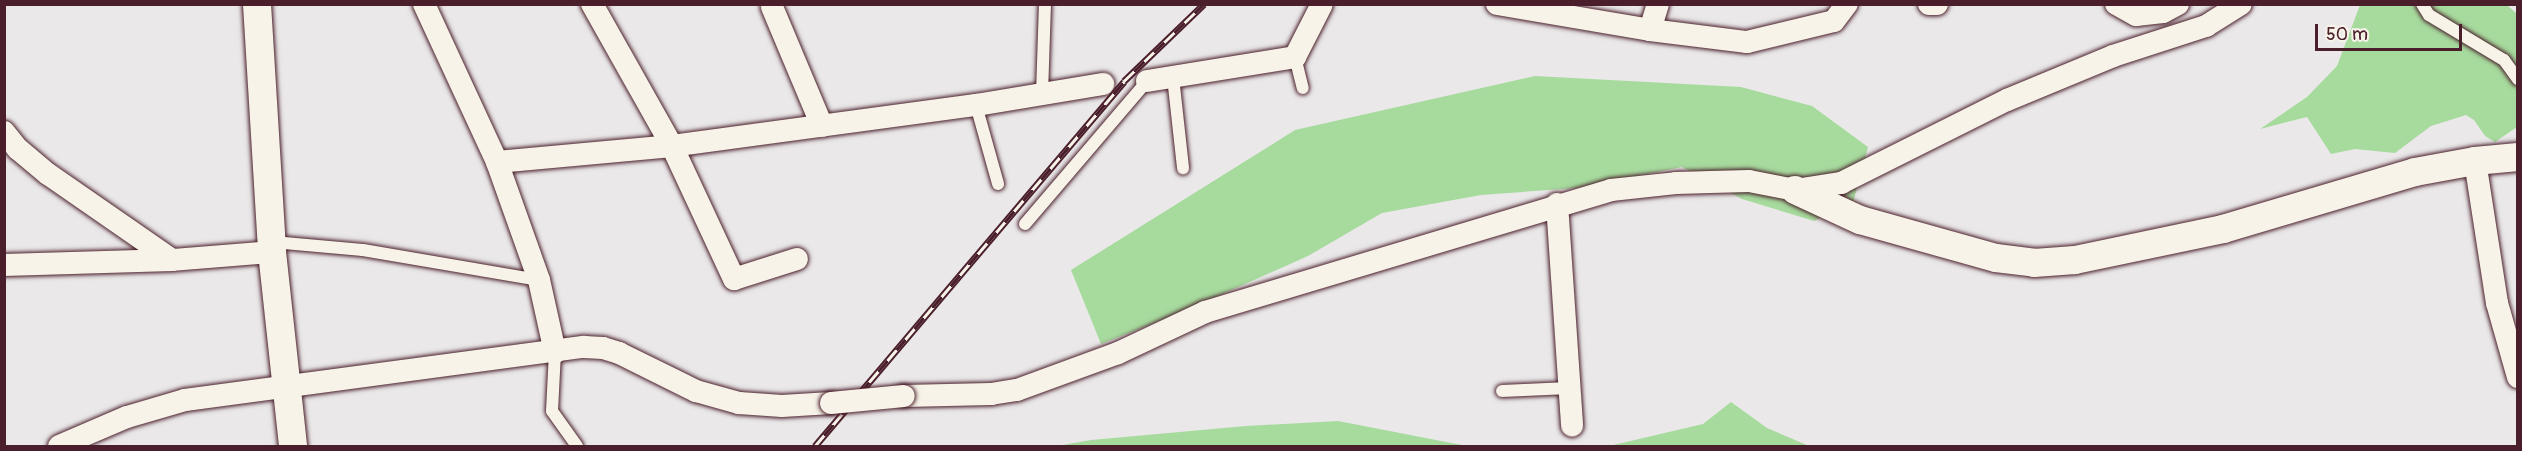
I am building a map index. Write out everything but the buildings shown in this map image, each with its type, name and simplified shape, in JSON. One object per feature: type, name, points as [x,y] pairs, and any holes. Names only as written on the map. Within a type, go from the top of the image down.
[{"type":"street","points":[[257,4],[273,247],[293,447]]},
{"type":"street","points":[[424,4],[497,162],[539,280],[555,352]]},
{"type":"street","points":[[592,4],[672,146],[734,279],[797,259]]},
{"type":"street","points":[[1147,81],[1295,57],[1322,4]]},
{"type":"street","points":[[1497,4],[1650,30],[1747,42],[1834,21],[1847,4]]},
{"type":"street","points":[[1650,30],[1658,4]]},
{"type":"street","points":[[1929,4],[1938,4]]},
{"type":"street","points":[[2116,4],[2136,15],[2163,12],[2178,4]]},
{"type":"street","points":[[1794,190],[1841,183],[2007,100],[2113,56],[2206,26],[2241,4]]},
{"type":"street","points":[[772,8],[822,126]]},
{"type":"street","points":[[497,162],[672,146],[976,105],[1103,84]]},
{"type":"street","points":[[4,132],[18,149],[48,174],[172,260]]},
{"type":"street","points":[[59,447],[127,417],[185,400],[584,347],[619,352],[696,391],[739,403],[782,406],[904,396],[992,394],[1017,390],[1118,353],[1204,312],[1611,189],[1676,183],[1749,181],[1794,190],[1860,220],[1996,258],[2034,263],[2075,260],[2223,229],[2415,172],[2475,160],[2517,157]]},
{"type":"street","points":[[2475,160],[2498,303],[2517,377]]},
{"type":"street","points":[[1557,204],[1572,426]]},
{"type":"street","points":[[4,265],[172,260],[273,247]]},
{"type":"lane","points":[[1041,94],[1044,4]]},
{"type":"lane","points":[[2422,4],[2429,15],[2504,60],[2517,79]]},
{"type":"lane","points":[[1295,57],[1303,88]]},
{"type":"lane","points":[[1173,76],[1183,168]]},
{"type":"lane","points":[[1025,224],[1147,81]]},
{"type":"lane","points":[[976,105],[998,184]]},
{"type":"lane","points":[[273,247],[363,250],[539,280]]},
{"type":"lane","points":[[555,352],[552,411],[577,447]]},
{"type":"lane","points":[[1502,391],[1569,388]]},
{"type":"green space","points":[[2360,5],[2507,5],[2517,14],[2517,127],[2495,142],[2485,136],[2474,120],[2466,115],[2431,126],[2395,153],[2355,149],[2331,154],[2307,117],[2260,129],[2307,97],[2337,66]]},
{"type":"green space","points":[[1535,76],[1741,87],[1812,106],[1868,147],[1853,203],[1814,221],[1742,199],[1682,167],[1577,188],[1481,195],[1382,213],[1308,256],[1182,312],[1101,344],[1071,270],[1295,130]]},
{"type":"green space","points":[[1731,402],[1767,428],[1809,446],[1609,446],[1703,424]]},
{"type":"green space","points":[[1338,421],[1467,446],[1057,446],[1091,440],[1246,426]]},
{"type":"railway","points":[[815,446],[1124,81],[1204,4]]}]
